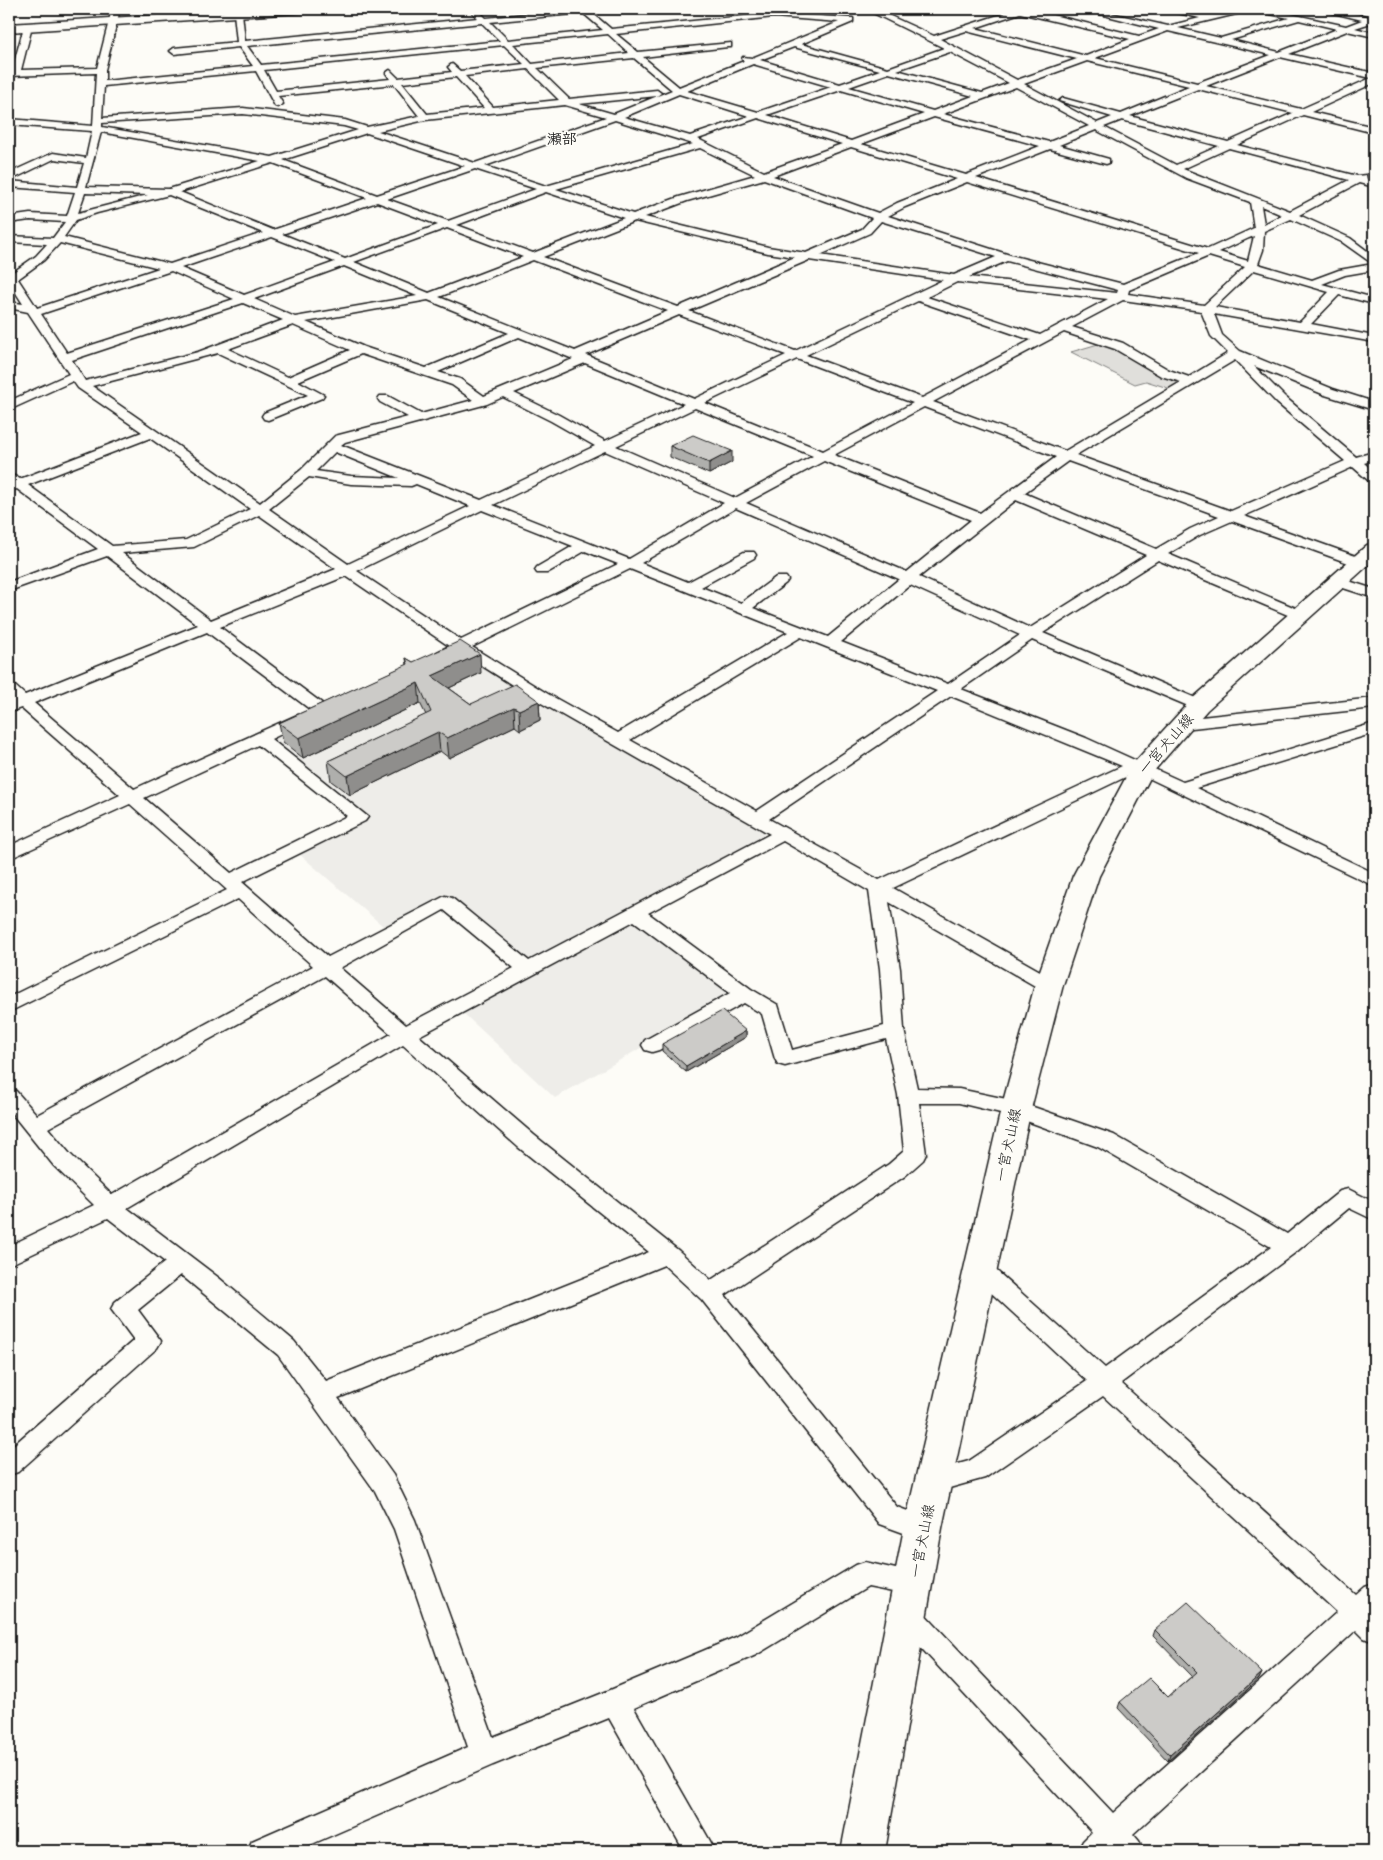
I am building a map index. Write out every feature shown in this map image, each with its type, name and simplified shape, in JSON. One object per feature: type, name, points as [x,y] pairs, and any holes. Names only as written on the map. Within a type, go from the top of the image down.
[{"type":"main road","points":[[9,28],[311,9]]},
{"type":"main road","name":"一宮犬山線","points":[[863,1851],[923,1528],[935,1481],[1016,1109],[1049,985],[1086,876],[1139,768],[1191,715],[1300,615],[1362,562]]},
{"type":"street","points":[[116,9],[100,77],[98,125],[90,161],[70,222],[57,240],[40,258],[11,279],[79,380],[346,570],[460,646],[542,697],[1049,985]]},
{"type":"street","points":[[473,9],[567,103],[690,139],[763,176],[879,217],[1123,292],[1374,339]]},
{"type":"street","points":[[584,9],[678,91]]},
{"type":"street","points":[[174,51],[584,9],[601,9]]},
{"type":"street","points":[[933,39],[1019,9],[1140,39]]},
{"type":"street","points":[[1084,9],[1374,76]]},
{"type":"street","points":[[1172,9],[1212,18]]},
{"type":"street","points":[[9,406],[79,380],[202,355],[292,321],[428,297],[684,199],[763,176],[1170,28],[1246,9]]},
{"type":"street","points":[[1259,9],[1374,35]]},
{"type":"street","points":[[1328,9],[1373,19]]},
{"type":"street","points":[[28,27],[12,72],[100,77],[442,56],[508,43],[700,22],[771,10],[867,13],[933,39],[1189,176],[1293,215],[1346,240],[1374,261]]},
{"type":"street","points":[[238,13],[242,44],[259,68],[278,104]]},
{"type":"street","points":[[688,13],[749,61],[1106,161]]},
{"type":"street","points":[[9,306],[32,311],[173,268],[477,166],[614,117],[867,13]]},
{"type":"street","points":[[1223,41],[1300,18]]},
{"type":"street","points":[[9,587],[109,550],[189,544],[260,509],[306,473],[340,439],[483,401],[504,393],[678,310],[866,231],[879,217],[901,205],[1053,146],[1097,126],[1279,54],[1373,19]]},
{"type":"street","points":[[417,27],[491,111]]},
{"type":"street","points":[[965,28],[1374,130]]},
{"type":"street","points":[[359,33],[365,40]]},
{"type":"street","points":[[274,94],[637,55],[721,39]]},
{"type":"street","points":[[793,44],[982,96]]},
{"type":"street","points":[[690,139],[950,49]]},
{"type":"street","points":[[378,59],[425,117]]},
{"type":"street","points":[[1175,169],[1374,80]]},
{"type":"street","points":[[9,220],[30,217],[70,219],[93,211],[170,192],[368,130],[425,117],[678,91],[1374,301]]},
{"type":"street","points":[[1040,96],[1123,116],[1374,184]]},
{"type":"street","points":[[9,122],[98,125],[243,111],[345,123],[634,218],[726,241],[804,256],[955,279],[1123,292]]},
{"type":"street","points":[[98,125],[274,160],[1066,456],[1362,562],[1374,594]]},
{"type":"street","points":[[65,358],[244,298],[546,189],[700,144]]},
{"type":"street","points":[[9,178],[13,174],[53,156],[90,161]]},
{"type":"street","points":[[425,662],[630,564],[735,503],[1063,328],[1123,292],[1293,215],[1374,171]]},
{"type":"street","points":[[9,184],[81,190],[170,192],[518,334],[981,519]]},
{"type":"street","points":[[1206,309],[1252,265],[1256,254],[1260,220],[1256,200]]},
{"type":"street","points":[[9,239],[57,240],[173,268],[360,350],[456,382],[483,401]]},
{"type":"street","points":[[13,699],[206,626],[346,570],[916,297],[1006,257]]},
{"type":"street","points":[[1313,284],[1326,277],[1347,270],[1374,267]]},
{"type":"street","points":[[1303,326],[1337,291]]},
{"type":"street","points":[[916,297],[1041,339]]},
{"type":"street","points":[[1206,309],[1217,336],[1281,400],[1374,478]]},
{"type":"street","points":[[1063,328],[1119,346],[1165,373],[1190,381]]},
{"type":"street","points":[[428,372],[518,334]]},
{"type":"street","points":[[218,349],[318,394],[268,416]]},
{"type":"street","points":[[290,381],[360,350]]},
{"type":"street","points":[[830,643],[981,519],[1066,456],[1236,354]]},
{"type":"street","points":[[1236,354],[1329,392],[1374,406]]},
{"type":"street","points":[[504,393],[555,418],[604,446],[910,579],[1030,634],[1191,715],[1374,703]]},
{"type":"street","points":[[384,399],[418,417]]},
{"type":"street","points":[[12,483],[152,433]]},
{"type":"street","points":[[334,447],[830,643],[1139,768],[1374,880]]},
{"type":"street","points":[[757,819],[949,691],[1030,634],[1195,532],[1354,462],[1374,456]]},
{"type":"street","points":[[306,473],[351,480],[423,482]]},
{"type":"street","points":[[9,853],[325,708],[206,626],[109,550],[12,483]]},
{"type":"street","points":[[1014,494],[1300,615]]},
{"type":"street","points":[[542,570],[584,546]]},
{"type":"street","points":[[688,588],[749,555]]},
{"type":"street","points":[[742,609],[781,580]]},
{"type":"street","points":[[618,740],[799,632]]},
{"type":"street","points":[[13,699],[133,796],[526,1141],[667,1254],[710,1293],[888,1516],[923,1528]]},
{"type":"street","points":[[1180,788],[1374,728]]},
{"type":"street","points":[[9,1005],[359,817],[259,738]]},
{"type":"street","points":[[878,888],[1139,768]]},
{"type":"street","points":[[9,1256],[110,1207],[406,1034],[783,834]]},
{"type":"street","points":[[710,1293],[897,1170],[915,1154],[908,1095],[894,1030],[890,969],[878,888]]},
{"type":"street","points":[[34,1126],[445,902],[528,970]]},
{"type":"street","points":[[635,913],[744,994],[771,1010],[785,1059],[894,1030]]},
{"type":"street","points":[[652,1045],[744,994]]},
{"type":"street","points":[[908,1095],[959,1096],[1016,1109],[1106,1141],[1288,1246]]},
{"type":"street","points":[[9,1096],[62,1160],[110,1207],[286,1348],[321,1394],[384,1483],[406,1528],[485,1754]]},
{"type":"street","points":[[935,1481],[976,1470],[1106,1381],[1288,1246],[1348,1197],[1374,1212]]},
{"type":"street","points":[[321,1394],[667,1254]]},
{"type":"street","points":[[9,1464],[149,1341],[123,1308],[181,1262]]},
{"type":"street","points":[[262,1851],[485,1754],[615,1702],[746,1646],[865,1574],[910,1599],[1112,1845],[1368,1613],[981,1270]]},
{"type":"street","points":[[615,1702],[700,1851]]},
{"type":"shaded area","points":[[1105,342],[1183,382],[1171,389],[1146,381],[1135,384],[1071,352]]},
{"type":"shaded area","points":[[461,655],[764,832],[763,838],[527,969],[445,902],[390,932],[298,853],[364,817],[270,741],[271,736]]},
{"type":"shaded area","points":[[631,922],[640,922],[730,989],[728,997],[555,1098],[463,1013]]},
{"type":"building","points":[[693,435],[732,451],[709,463],[670,446]]},
{"type":"building","points":[[460,641],[480,654],[432,676],[471,704],[515,684],[539,701],[519,710],[514,707],[447,738],[438,732],[347,776],[328,761],[431,712],[418,683],[299,738],[279,723],[408,664],[406,658],[413,662]]},
{"type":"building","points":[[722,1011],[746,1031],[686,1066],[662,1044]]},
{"type":"building","points":[[1188,1602],[1262,1673],[1170,1755],[1120,1702],[1149,1678],[1168,1697],[1197,1672],[1155,1630]]},
{"type":"district","name":"瀬部","points":[[562,139]]}]
